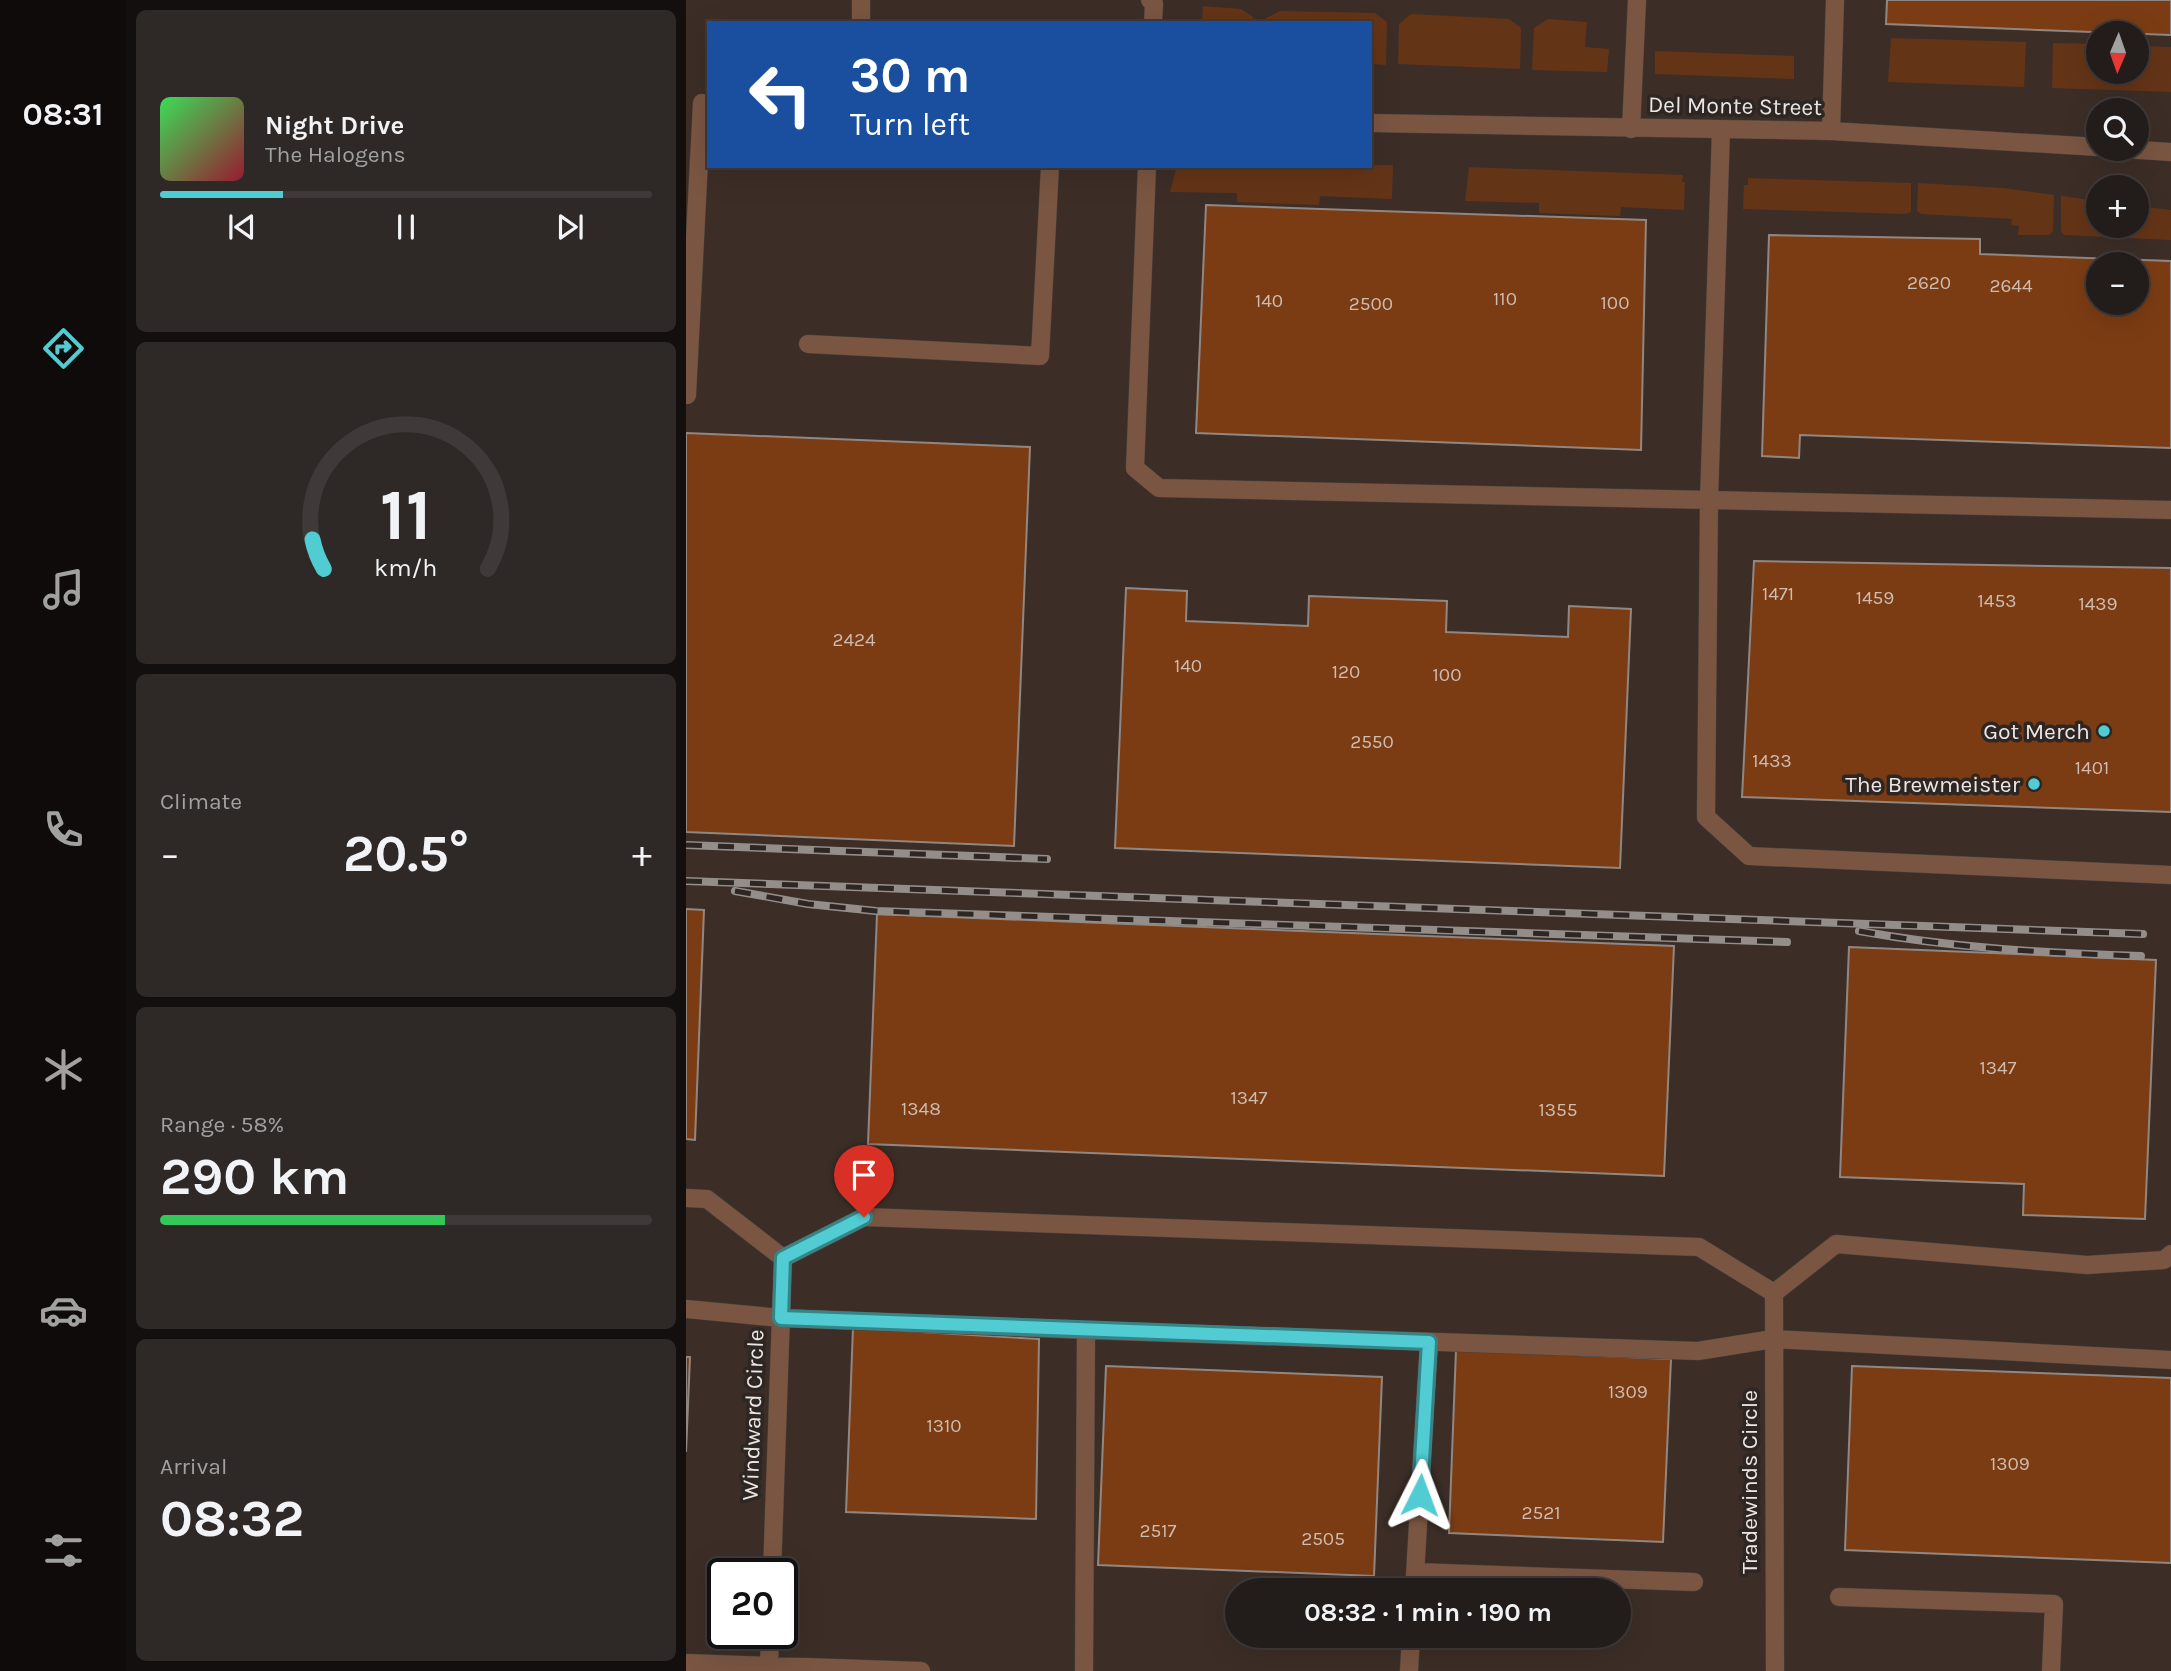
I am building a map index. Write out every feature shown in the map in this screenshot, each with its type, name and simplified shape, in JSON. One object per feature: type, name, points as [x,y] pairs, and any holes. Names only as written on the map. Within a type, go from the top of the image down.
[{"type":"street","points":[[861,0],[861,21]]},
{"type":"street","points":[[1150,0],[1154,4],[1153,21]]},
{"type":"street","points":[[1631,129],[1637,0]]},
{"type":"street","points":[[1830,131],[1835,0]]},
{"type":"street","points":[[687,395],[699,103]]},
{"type":"street","name":"Del Monte Street","points":[[1372,123],[1830,131],[2086,146]]},
{"type":"street","points":[[1721,130],[1709,500],[1706,817],[1749,856],[2171,875]]},
{"type":"street","points":[[2149,151],[2171,152]]},
{"type":"street","points":[[808,344],[1040,356],[1050,168]]},
{"type":"street","points":[[1147,168],[1135,468],[1159,488],[2171,510]]},
{"type":"street","points":[[686,1198],[707,1199],[783,1258],[864,1217],[1699,1247],[1774,1293],[1836,1244],[2087,1265],[2164,1260],[2171,1254]]},
{"type":"street","name":"Windward Circle","points":[[773,1558],[783,1258]]},
{"type":"street","name":"Tradewinds Circle","points":[[1774,1293],[1775,1671]]},
{"type":"street","points":[[686,1309],[781,1318],[1429,1342],[1698,1351],[1773,1339],[2171,1360]]},
{"type":"street","points":[[1084,1671],[1086,1330]]},
{"type":"street","points":[[1415,1578],[1429,1342]]},
{"type":"street","points":[[1416,1572],[1694,1582]]},
{"type":"street","points":[[1839,1597],[2054,1604],[2051,1671]]},
{"type":"street","points":[[1409,1671],[1410,1648]]},
{"type":"street","points":[[769,1666],[770,1649]]},
{"type":"street","points":[[686,1663],[711,1668],[769,1666],[921,1671]]},
{"type":"shaded area","points":[[686,0],[2171,0],[2171,1671],[686,1671]]},
{"type":"shaded area","points":[[1203,6],[1241,9],[1253,17],[1253,21],[1202,21]]},
{"type":"shaded area","points":[[1280,11],[1375,13],[1387,22],[1386,65],[1372,64],[1372,21],[1266,21],[1266,18]]},
{"type":"shaded area","points":[[1411,14],[1509,19],[1521,28],[1520,69],[1398,64],[1399,24]]},
{"type":"shaded area","points":[[1548,19],[1587,22],[1585,47],[1609,49],[1607,72],[1532,70],[1534,28]]},
{"type":"shaded area","points":[[1891,38],[2026,42],[2024,87],[1888,82]]},
{"type":"shaded area","points":[[2053,43],[2086,44],[2086,84],[2149,84],[2149,46],[2171,47],[2171,92],[2052,88]]},
{"type":"shaded area","points":[[1655,51],[1794,56],[1794,79],[1655,74]]},
{"type":"shaded area","points":[[1372,165],[1393,165],[1392,199],[1320,196],[1319,205],[1237,202],[1237,193],[1170,192],[1176,168],[1372,168]]},
{"type":"shaded area","points":[[1469,167],[1683,175],[1684,210],[1621,207],[1620,216],[1539,213],[1539,203],[1465,201]]},
{"type":"shaded area","points":[[1748,178],[1911,183],[1911,212],[1743,209],[1744,185],[1748,185]]},
{"type":"shaded area","points":[[1918,183],[2003,188],[2054,195],[2053,231],[2049,235],[2018,235],[2019,226],[2011,225],[2012,219],[1921,214],[1917,211]]},
{"type":"shaded area","points":[[2061,196],[2086,199],[2086,236],[2064,235],[2061,231]]},
{"type":"shaded area","points":[[2149,207],[2171,210],[2171,240],[2128,238],[2149,238]]},
{"type":"building","points":[[1887,0],[2171,0],[2171,35],[2149,34],[2149,21],[2086,21],[2086,32],[1886,24]]},
{"type":"building","points":[[1206,205],[1646,220],[1641,450],[1196,433]]},
{"type":"building","points":[[1769,235],[1980,239],[1980,254],[2086,258],[2086,315],[2149,315],[2149,260],[2171,261],[2171,448],[1800,435],[1799,458],[1762,456]]},
{"type":"building","points":[[686,433],[1030,447],[1014,846],[686,832]]},
{"type":"building","points":[[1754,561],[2171,568],[2171,812],[1742,797]]},
{"type":"building","points":[[1126,588],[1187,591],[1186,621],[1308,626],[1309,596],[1447,601],[1446,632],[1568,637],[1569,606],[1631,609],[1620,868],[1115,848]]},
{"type":"building","points":[[686,909],[704,910],[695,1140],[686,1139]]},
{"type":"building","points":[[877,914],[1674,946],[1664,1176],[868,1144]]},
{"type":"building","points":[[1849,947],[2156,960],[2145,1219],[2023,1215],[2024,1184],[1840,1177]]},
{"type":"building","points":[[853,1328],[1039,1339],[1036,1519],[846,1512]]},
{"type":"building","points":[[1456,1350],[1671,1359],[1663,1542],[1449,1533]]},
{"type":"building","points":[[686,1357],[690,1357],[686,1452]]},
{"type":"building","points":[[1106,1366],[1382,1377],[1374,1576],[1098,1565]]},
{"type":"building","points":[[1852,1366],[2171,1378],[2171,1563],[1845,1550]]},
{"type":"railway","points":[[686,845],[1047,859]]},
{"type":"railway","points":[[686,881],[2143,934]]},
{"type":"railway","points":[[735,891],[808,904],[876,911],[1787,942]]},
{"type":"railway","points":[[1859,931],[1999,949],[2141,956]]},
{"type":"place","name":"Got Merch","points":[[2104,731]]},
{"type":"place","name":"The Brewmeister","points":[[2034,784]]},
{"type":"route","points":[[864,1217],[783,1258],[781,1318],[1429,1342],[1420,1495]]}]
